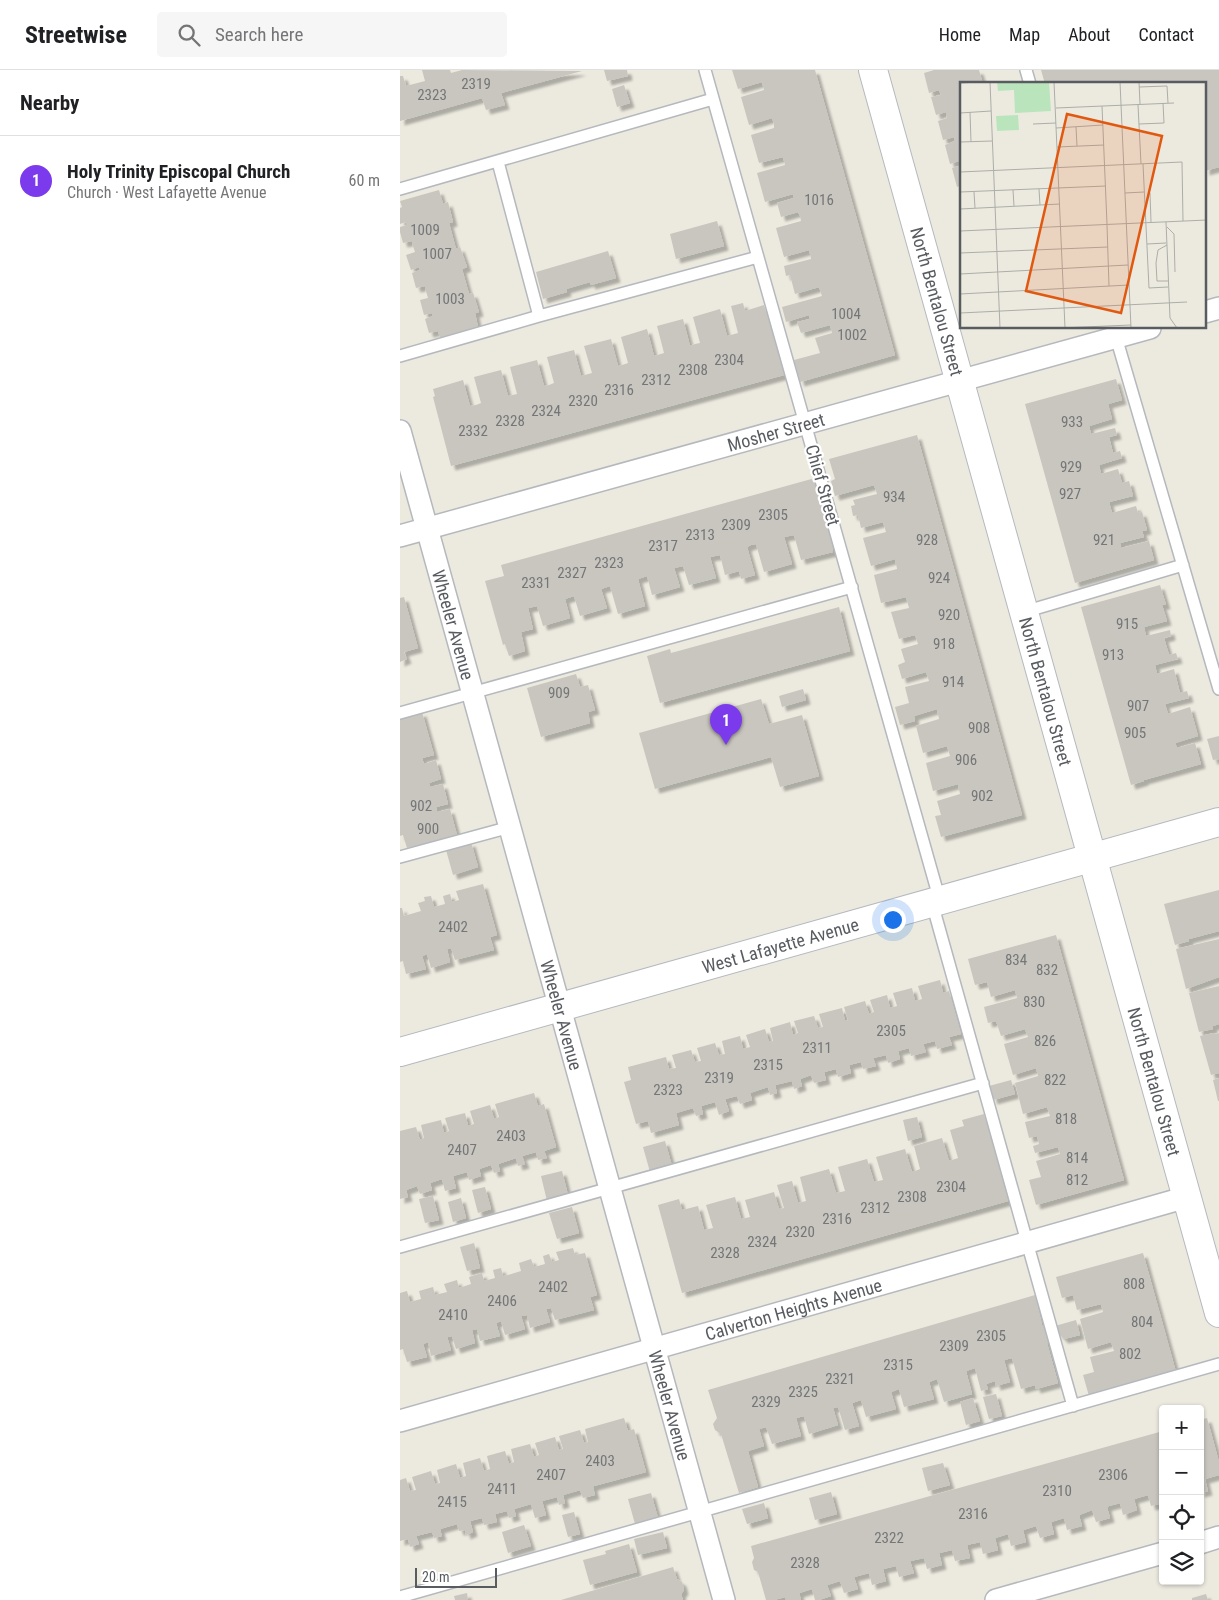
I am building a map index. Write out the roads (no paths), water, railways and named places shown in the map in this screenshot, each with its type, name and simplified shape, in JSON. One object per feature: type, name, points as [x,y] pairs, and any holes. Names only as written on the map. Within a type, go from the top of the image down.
[{"type":"street","name":"North Bentalou Street","points":[[873,70],[1219,1313]]},
{"type":"street","points":[[1206,312],[1219,308]]},
{"type":"street","name":"Mosher Street","points":[[400,536],[959,380],[1106,335],[1144,329]]},
{"type":"street","name":"Wheeler Avenue","points":[[400,431],[724,1600]]},
{"type":"street","name":"West Lafayette Avenue","points":[[400,1052],[1219,822]]},
{"type":"street","name":"Calverton Heights Avenue","points":[[400,1421],[1187,1197]]},
{"type":"street","points":[[1204,1542],[1219,1537]]},
{"type":"street","points":[[996,1600],[1159,1554]]},
{"type":"lane","name":"Chief Street","points":[[705,70],[852,588],[983,1083],[1072,1406]]},
{"type":"lane","points":[[400,189],[713,99]]},
{"type":"lane","points":[[498,162],[539,316]]},
{"type":"lane","points":[[400,356],[539,316],[758,257]]},
{"type":"lane","points":[[1106,335],[1183,565],[1219,689]]},
{"type":"lane","points":[[1024,612],[1183,565]]},
{"type":"lane","points":[[400,713],[852,588]]},
{"type":"lane","points":[[400,857],[510,827]]},
{"type":"lane","points":[[400,1247],[983,1083]]},
{"type":"lane","points":[[400,1596],[1219,1364]]},
{"type":"place","name":"Holy Trinity Episcopal Church","points":[[726,745]]}]
